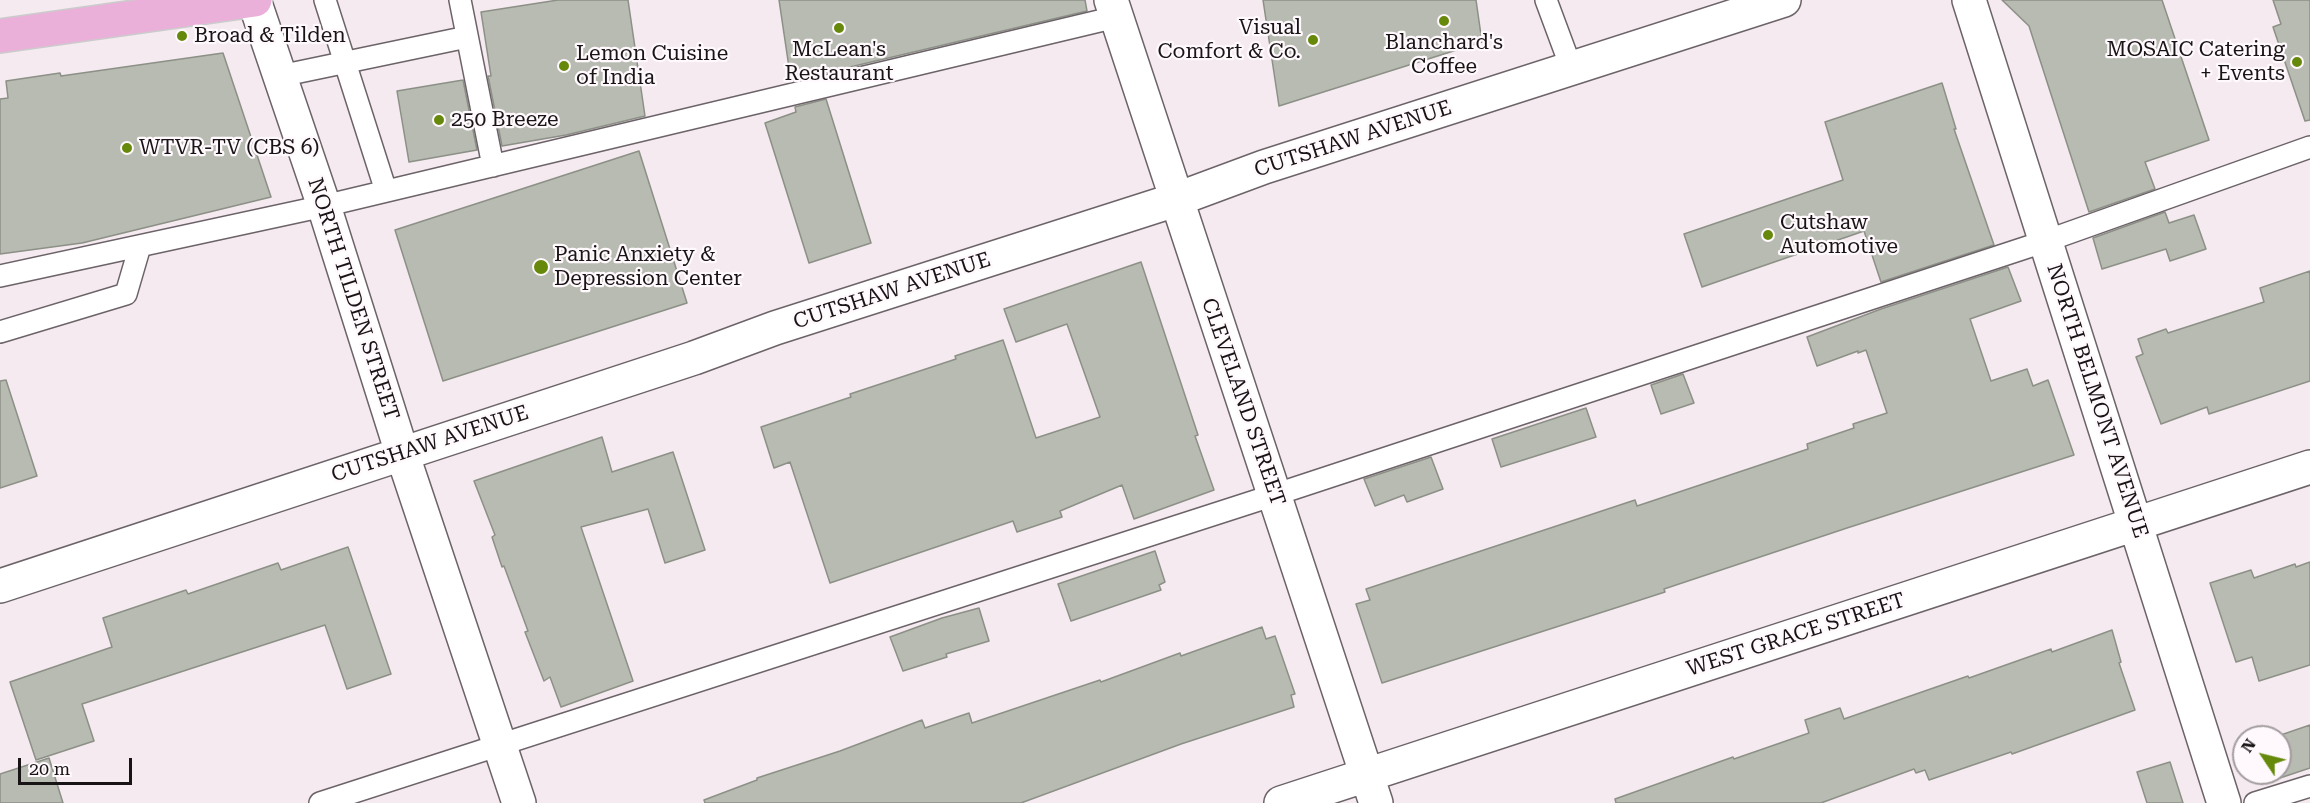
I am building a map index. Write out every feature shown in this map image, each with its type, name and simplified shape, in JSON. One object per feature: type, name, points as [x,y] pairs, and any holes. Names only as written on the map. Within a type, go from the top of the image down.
[{"type":"main road","points":[[0,36],[255,0]]},
{"type":"street","name":"NORTH TILDEN STREET","points":[[255,0],[324,206],[402,453],[519,803]]},
{"type":"street","name":"CUTSHAW AVENUE","points":[[0,586],[694,358],[775,328],[1175,200],[1264,167],[1785,0]]},
{"type":"street","name":"NORTH BELMONT AVENUE","points":[[1969,0],[2224,803]]},
{"type":"street","name":"CLEVELAND STREET","points":[[1113,8],[1371,789]]},
{"type":"street","name":"WEST GRACE STREET","points":[[1281,803],[1371,789],[2135,524],[2310,467]]},
{"type":"lane","points":[[325,0],[386,191]]},
{"type":"lane","points":[[460,0],[493,166]]},
{"type":"lane","points":[[1546,0],[1572,70]]},
{"type":"lane","points":[[0,276],[324,206],[493,166],[1113,8]]},
{"type":"lane","points":[[280,76],[467,37]]},
{"type":"lane","points":[[320,803],[1274,495],[2046,241],[2310,147]]},
{"type":"lane","points":[[0,332],[126,294],[140,246]]},
{"type":"lane","points":[[2255,803],[2310,786]]},
{"type":"building","name":"Lemon Cuisine of India","points":[[558,0],[628,0],[645,116],[566,135],[502,146],[488,76],[491,76],[481,12]]},
{"type":"building","points":[[779,0],[1085,0],[1087,11],[791,81]]},
{"type":"building","points":[[1263,0],[1476,0],[1482,42],[1279,106]]},
{"type":"building","points":[[2002,0],[2162,0],[2209,140],[2145,162],[2155,189],[2089,212],[2029,26]]},
{"type":"building","name":"MOSAIC Catering + Events","points":[[2273,0],[2310,0],[2310,120],[2305,121],[2273,27],[2281,24]]},
{"type":"building","name":"WTVR-TV (CBS 6)","points":[[223,53],[271,197],[82,243],[0,254],[0,99],[8,98],[6,81],[60,73],[61,76]]},
{"type":"building","name":"250 Breeze","points":[[463,80],[477,150],[409,162],[397,91]]},
{"type":"building","points":[[1942,83],[1956,129],[1954,129],[1994,245],[1881,282],[1864,231],[1702,287],[1684,234],[1843,180],[1825,122]]},
{"type":"building","points":[[826,99],[871,243],[809,263],[765,123],[796,112],[795,107]]},
{"type":"building","name":"Panic Anxiety & Depression Center","points":[[639,151],[687,303],[443,381],[395,230]]},
{"type":"building","points":[[2165,212],[2169,223],[2194,215],[2206,249],[2170,261],[2166,249],[2102,269],[2093,238]]},
{"type":"building","points":[[1141,262],[1214,490],[1134,519],[1122,485],[1060,511],[1062,517],[1017,532],[1013,521],[830,583],[790,462],[774,468],[761,427],[851,397],[850,394],[956,359],[955,356],[1003,340],[1036,438],[1100,417],[1067,324],[1016,342],[1004,309]]},
{"type":"building","points":[[2008,267],[2021,301],[1970,319],[1991,381],[2027,369],[2033,386],[2048,380],[2074,455],[1664,589],[1665,592],[1382,683],[1356,604],[1370,600],[1366,589],[1635,500],[1637,506],[1808,449],[1807,444],[1854,428],[1853,424],[1887,413],[1866,350],[1817,366],[1807,337],[1881,309]]},
{"type":"building","points":[[2310,271],[2310,381],[2209,414],[2207,407],[2161,424],[2136,357],[2143,354],[2138,339],[2166,329],[2168,333],[2264,302],[2260,288]]},
{"type":"building","points":[[1683,374],[1694,403],[1661,414],[1651,385]]},
{"type":"building","points":[[6,380],[37,476],[0,488],[0,381]]},
{"type":"building","points":[[1586,408],[1596,437],[1501,467],[1492,439]]},
{"type":"building","points":[[602,437],[612,472],[673,452],[705,550],[665,563],[648,509],[581,527],[633,681],[561,707],[550,677],[544,681],[525,632],[528,631],[504,566],[502,567],[492,537],[495,535],[474,481]]},
{"type":"building","points":[[1431,457],[1443,489],[1407,502],[1404,495],[1375,506],[1364,479]]},
{"type":"building","points":[[348,547],[391,674],[347,689],[325,625],[82,704],[94,741],[36,760],[10,682],[112,647],[103,618],[186,590],[188,594],[278,563],[281,570]]},
{"type":"building","points":[[1155,551],[1165,582],[1159,585],[1161,590],[1071,621],[1058,584]]},
{"type":"building","points":[[2310,562],[2310,665],[2259,681],[2252,657],[2236,662],[2210,583],[2251,570],[2254,578],[2295,564],[2296,567]]},
{"type":"building","points":[[979,608],[989,641],[946,654],[947,657],[903,671],[890,637],[942,618]]},
{"type":"building","points":[[1262,627],[1266,639],[1275,636],[1295,694],[1291,695],[1294,707],[1181,744],[1021,803],[705,803],[704,800],[757,780],[757,778],[840,751],[922,720],[925,728],[969,713],[972,723],[1100,680],[1101,682],[1180,653],[1181,656]]},
{"type":"building","points":[[2112,630],[2121,662],[2119,663],[2135,710],[2012,754],[2011,752],[1929,780],[1925,770],[1916,773],[1914,769],[1821,803],[1616,803],[1615,799],[1809,733],[1805,720],[1840,708],[1844,719],[2051,649],[2052,652]]},
{"type":"building","points":[[2310,725],[2310,768],[2292,774],[2292,731]]},
{"type":"building","points":[[49,758],[63,803],[0,803],[0,774]]},
{"type":"building","points":[[2170,762],[2183,803],[2147,803],[2137,772]]},
{"type":"place","name":"Blanchard's Coffee","points":[[1444,21]]},
{"type":"place","name":"McLean's Restaurant","points":[[839,28]]},
{"type":"place","name":"Broad & Tilden","points":[[182,36]]},
{"type":"place","name":"Visual Comfort & Co.","points":[[1313,40]]},
{"type":"place","name":"MOSAIC Catering + Events","points":[[2297,62]]},
{"type":"place","name":"Lemon Cuisine of India","points":[[564,66]]},
{"type":"place","name":"250 Breeze","points":[[439,120]]},
{"type":"place","name":"WTVR-TV (CBS 6)","points":[[127,148]]},
{"type":"place","name":"Cutshaw Automotive","points":[[1768,235]]},
{"type":"place","name":"Panic Anxiety & Depression Center","points":[[541,267]]}]
